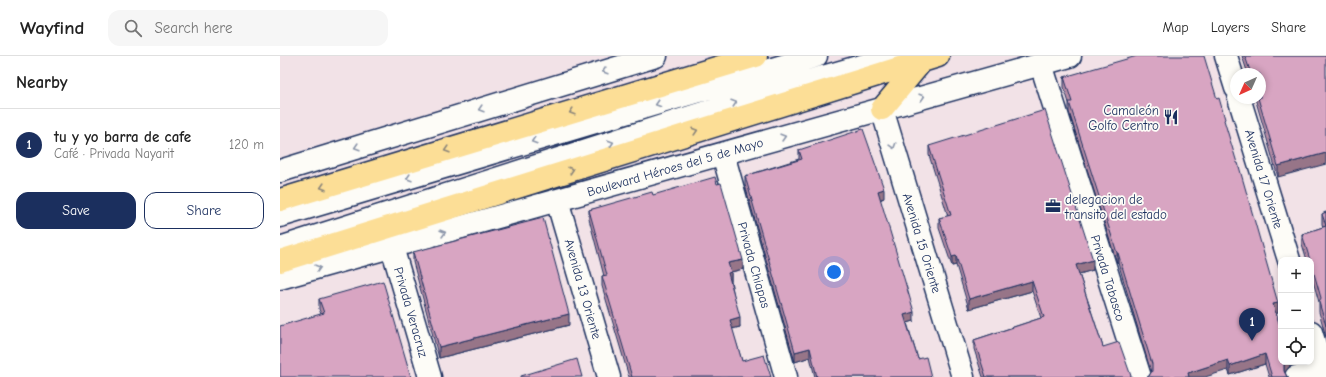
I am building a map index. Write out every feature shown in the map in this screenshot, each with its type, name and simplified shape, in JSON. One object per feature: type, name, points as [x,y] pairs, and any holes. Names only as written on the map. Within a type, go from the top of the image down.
[{"type":"main road","points":[[280,200],[756,56]]},
{"type":"main road","points":[[882,109],[930,58]]},
{"type":"main road","name":"Boulevard Héroes del 5 de Mayo","points":[[280,261],[930,58]]},
{"type":"street","points":[[280,171],[656,56]]},
{"type":"street","points":[[280,216],[816,56]]},
{"type":"street","points":[[280,248],[750,98],[896,56]]},
{"type":"street","name":"Boulevard Héroes del 5 de Mayo","points":[[280,278],[1070,56]]},
{"type":"street","points":[[1226,56],[1230,69]]},
{"type":"street","name":"Privada Tabasco","points":[[1041,64],[1140,377]]},
{"type":"street","name":"Avenida 17 Oriente","points":[[1241,104],[1288,257]]},
{"type":"street","name":"Avenida 15 Oriente","points":[[882,109],[963,377]]},
{"type":"street","name":"Privada Chiapas","points":[[723,154],[786,377]]},
{"type":"street","name":"Avenida 13 Oriente","points":[[557,200],[609,377]]},
{"type":"street","name":"Privada Veracruz","points":[[392,247],[430,377]]},
{"type":"street","points":[[1296,377],[1325,372],[1314,341]]},
{"type":"building","points":[[1137,56],[1204,56],[1217,99],[1219,98],[1224,120],[1238,163],[1278,303],[1273,304],[1278,320],[1278,365],[1284,365],[1284,371],[1287,377],[1272,377],[1265,354],[1230,366],[1228,360],[1188,373],[1189,377],[1147,377],[1152,371],[1152,364],[1069,102],[1072,102],[1064,77]]},
{"type":"building","points":[[1245,56],[1326,56],[1326,153],[1278,166],[1260,104],[1266,104],[1266,68],[1249,68]]},
{"type":"building","points":[[1045,110],[1093,260],[1076,265],[1103,347],[1119,342],[1132,377],[986,377],[974,340],[1044,317],[1032,281],[969,299],[956,256],[952,257],[939,218],[951,215],[929,146]]},
{"type":"building","points":[[863,129],[884,189],[878,191],[914,312],[904,315],[918,359],[926,357],[931,377],[817,377],[810,348],[795,352],[745,176],[802,159],[799,150]]},
{"type":"building","points":[[715,177],[717,184],[721,183],[743,260],[728,263],[731,272],[728,273],[740,317],[730,320],[742,361],[764,355],[771,377],[632,377],[602,276],[607,275],[589,210],[652,192],[653,195]]},
{"type":"building","points":[[1326,212],[1326,226],[1322,214]]},
{"type":"building","points":[[543,218],[569,314],[439,347],[413,252]]},
{"type":"building","points":[[1326,226],[1326,326],[1319,302],[1321,298],[1314,274],[1314,257],[1309,257],[1302,234]]},
{"type":"building","points":[[383,281],[411,377],[280,377],[280,326],[324,313],[319,299]]},
{"type":"building","points":[[577,359],[582,377],[521,377],[521,376]]},
{"type":"place","name":"Camaleón Golfo Centro","points":[[1171,117]]},
{"type":"place","name":"delegacion de transito del estado","points":[[1053,206]]},
{"type":"place","name":"tu y yo barra de cafe","points":[[1252,341]]}]
